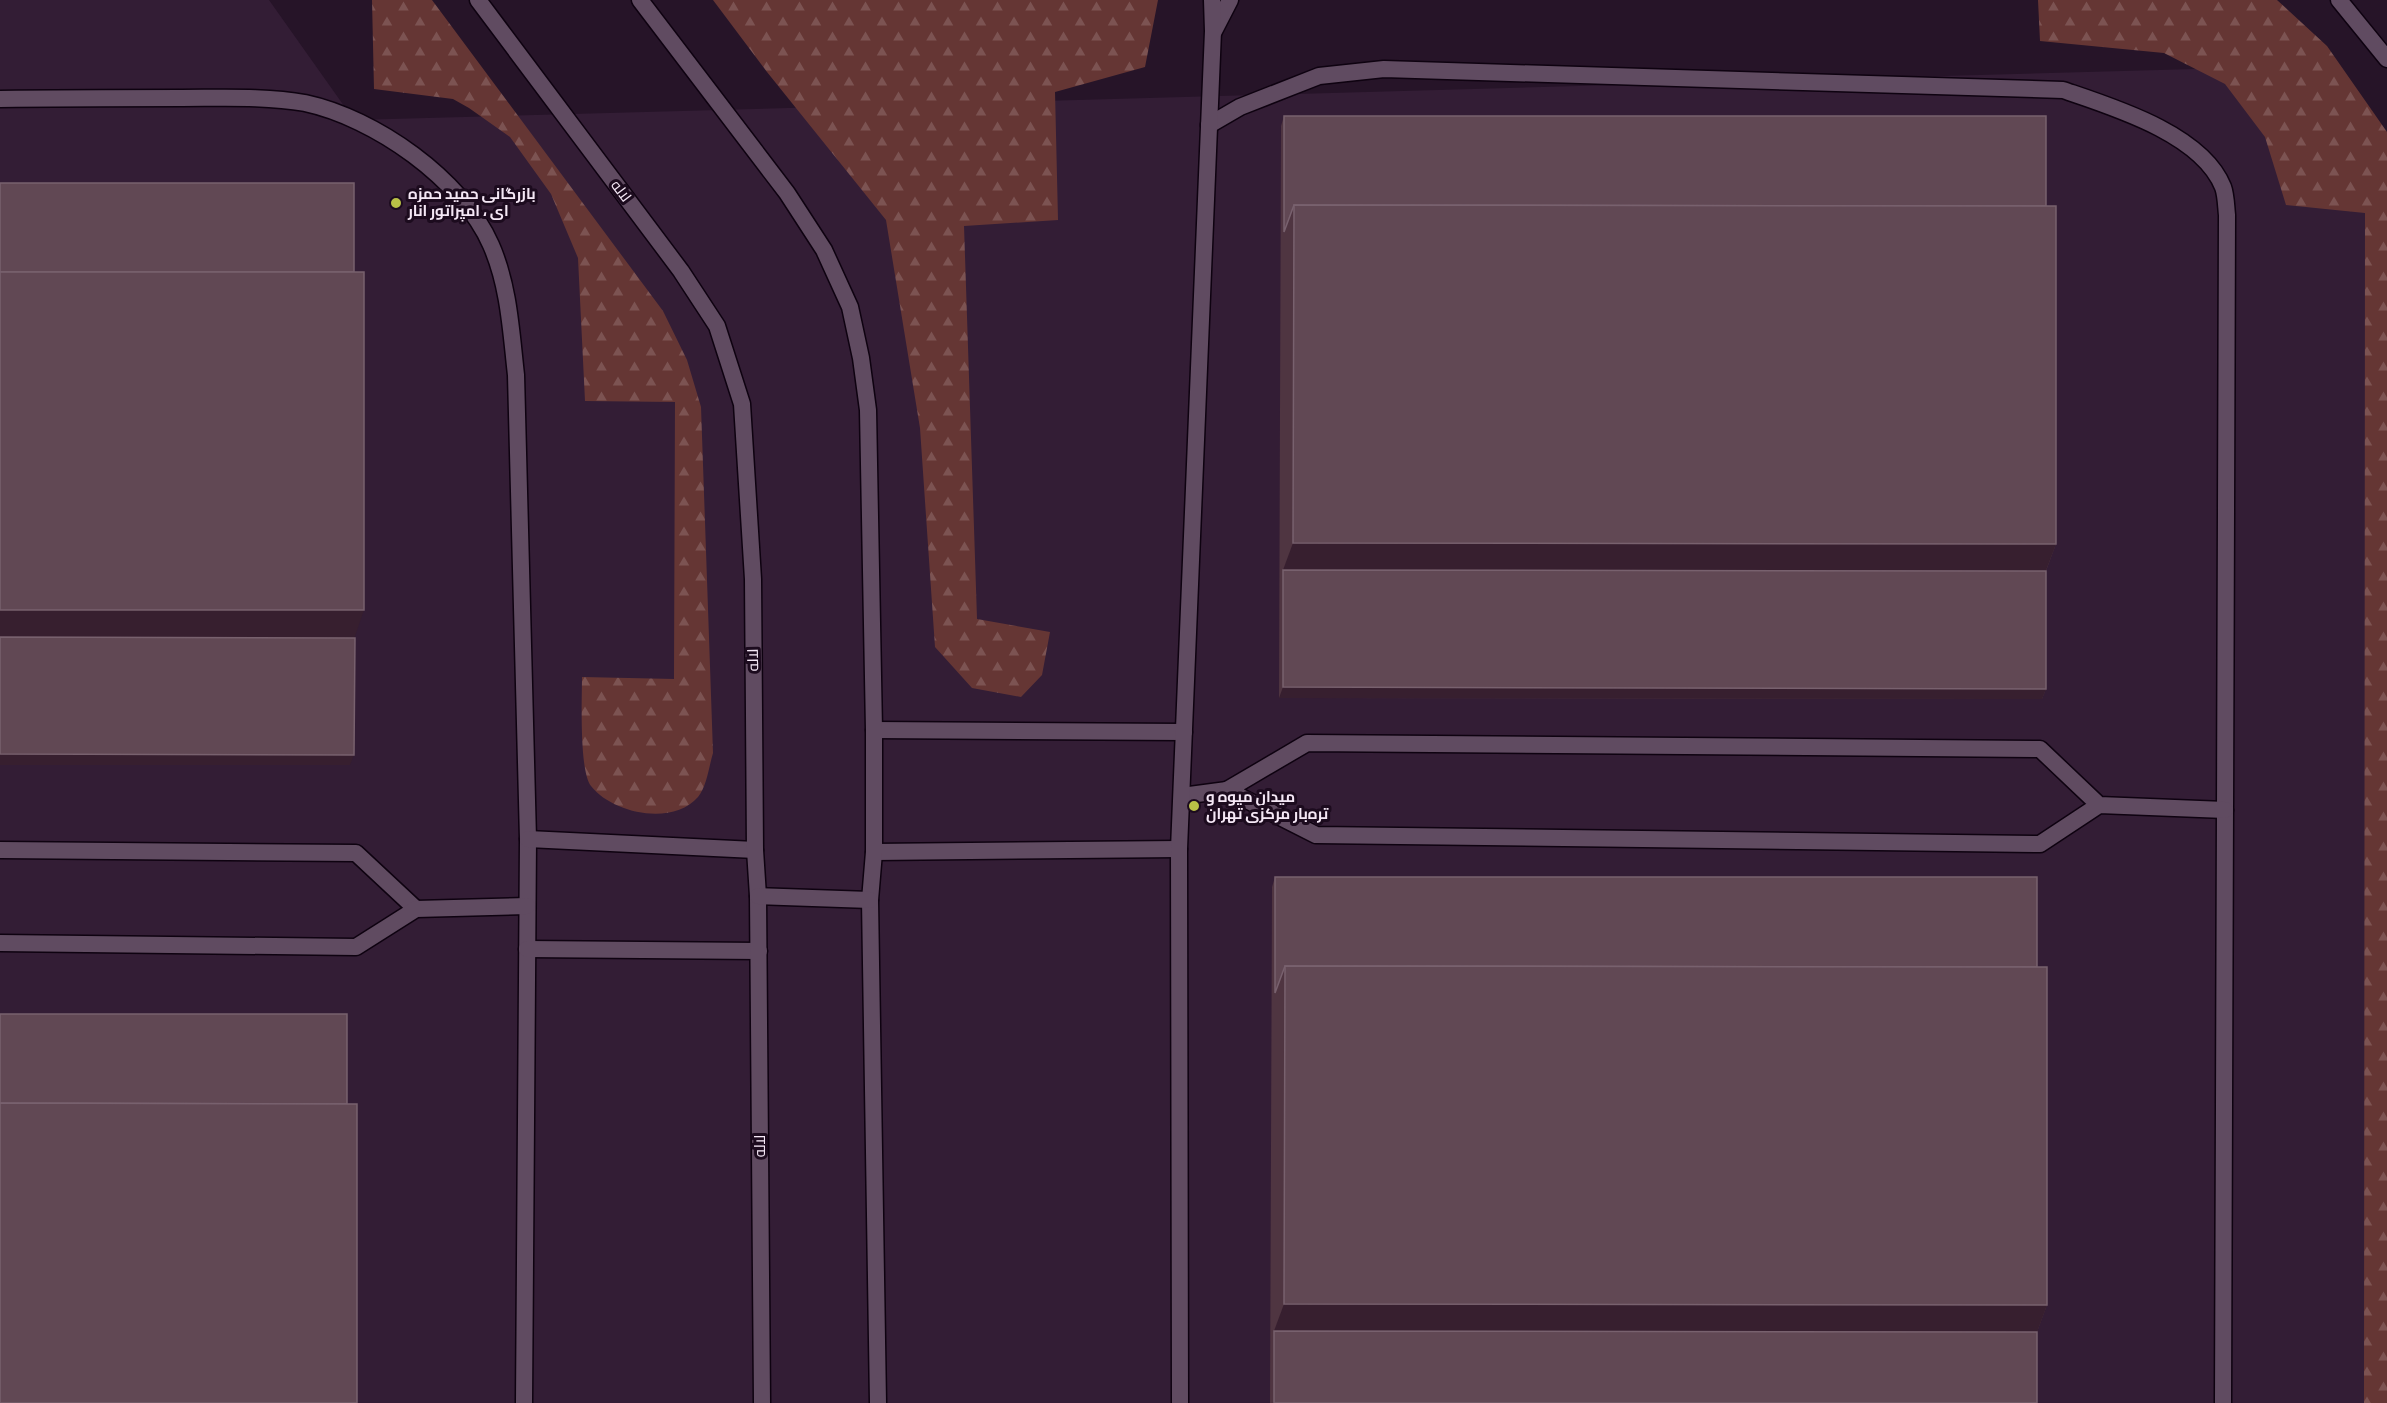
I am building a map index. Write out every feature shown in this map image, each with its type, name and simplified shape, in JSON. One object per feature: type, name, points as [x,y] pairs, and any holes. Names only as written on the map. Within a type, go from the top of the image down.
[{"type":"street","name":"لاله","points":[[478,0],[681,271],[717,326],[742,404],[753,579],[755,850],[759,951],[762,1403]]},
{"type":"street","points":[[640,0],[787,193],[824,250],[850,307],[861,358],[867,410],[874,730],[874,852],[870,900],[878,1403]]},
{"type":"street","points":[[1180,1403],[1179,849],[1213,31],[1212,0]]},
{"type":"street","points":[[1213,31],[1230,0]]},
{"type":"street","points":[[2339,0],[2387,59]]},
{"type":"street","points":[[1209,125],[1240,107],[1319,76],[1384,69],[2063,90],[2109,105],[2144,120],[2180,140],[2204,159],[2223,187],[2228,215],[2223,1403]]},
{"type":"street","points":[[0,99],[242,98],[305,104],[354,120],[418,156],[460,195],[491,245],[508,299],[516,375],[528,839],[524,1403]]},
{"type":"street","points":[[874,730],[1184,732]]},
{"type":"street","points":[[1182,796],[1227,790],[1307,743],[2040,749],[2099,805]]},
{"type":"street","points":[[1227,790],[1316,835],[2040,844],[2099,805],[2225,810]]},
{"type":"street","points":[[528,839],[755,850]]},
{"type":"street","points":[[874,852],[1179,849]]},
{"type":"street","points":[[0,850],[356,853],[416,909]]},
{"type":"street","points":[[758,896],[870,900]]},
{"type":"street","points":[[0,943],[356,947],[416,909],[527,906]]},
{"type":"street","points":[[527,949],[759,951]]},
{"type":"shaded area","name":"میدان میوه و تره‌بار مرکزی تهران","points":[[0,0],[269,0],[354,120],[2268,67],[2387,208],[2387,1403],[0,1403]]},
{"type":"green space","points":[[372,0],[432,0],[663,311],[687,360],[701,407],[713,753],[706,782],[698,797],[687,806],[674,811],[659,814],[628,809],[613,804],[591,786],[587,778],[583,750],[582,677],[674,679],[675,402],[585,401],[578,258],[551,194],[510,137],[469,108],[453,99],[374,89]]},
{"type":"green space","points":[[713,0],[1158,0],[1145,67],[1055,92],[1058,220],[964,226],[977,619],[1050,632],[1042,675],[1021,697],[972,688],[935,647],[920,428],[886,220],[767,72]]},
{"type":"green space","points":[[2038,0],[2277,0],[2327,46],[2387,132],[2387,1403],[2364,1403],[2365,213],[2286,205],[2265,137],[2225,84],[2164,53],[2040,41]]},
{"type":"building","points":[[1284,116],[2046,116],[2046,206],[1294,205],[1284,232]]},
{"type":"building","points":[[0,183],[354,183],[354,272],[0,272]]},
{"type":"building","points":[[1294,205],[2056,206],[2056,544],[1293,543]]},
{"type":"building","points":[[0,272],[364,272],[364,610],[0,610]]},
{"type":"building","points":[[1283,570],[2046,571],[2046,689],[1283,687]]},
{"type":"building","points":[[0,637],[355,638],[354,755],[0,754]]},
{"type":"building","points":[[1275,877],[2037,877],[2037,967],[1285,966],[1275,993]]},
{"type":"building","points":[[1285,966],[2047,967],[2047,1305],[1284,1304]]},
{"type":"building","points":[[0,1014],[347,1014],[347,1104],[0,1103]]},
{"type":"building","points":[[0,1103],[357,1104],[357,1403],[0,1403]]},
{"type":"building","points":[[1274,1331],[2037,1332],[2037,1403],[1274,1403]]},
{"type":"place","name":"بازرگانی حمید حمزه ای ، امپراتور انار","points":[[396,203]]},
{"type":"place","name":"میدان میوه و تره‌بار مرکزی تهران","points":[[1194,806]]}]
